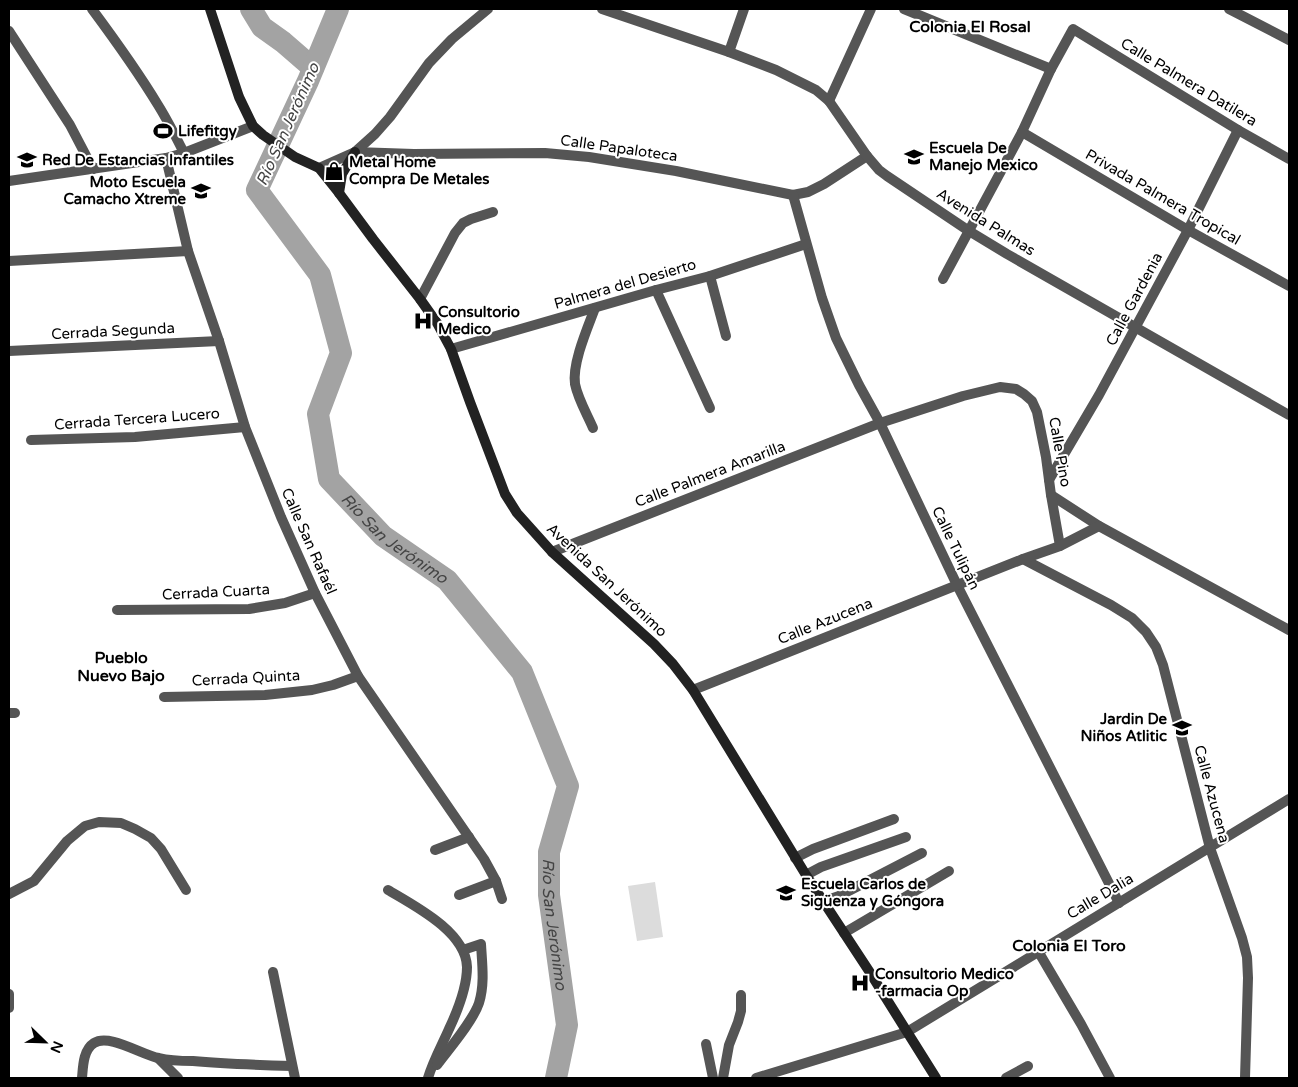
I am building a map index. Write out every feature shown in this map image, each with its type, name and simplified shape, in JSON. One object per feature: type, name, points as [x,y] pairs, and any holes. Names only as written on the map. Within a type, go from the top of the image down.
[{"type":"main road","name":"Avenida San Jerónimo","points":[[210,9],[239,97],[253,126],[296,157],[319,168],[420,299],[452,349],[505,494],[518,513],[552,552],[654,644],[673,664],[693,690],[795,858],[936,1078]]},
{"type":"main road","points":[[339,193],[342,174],[355,152]]},
{"type":"street","points":[[92,9],[155,99],[184,153]]},
{"type":"street","name":"Avenida Palmas","points":[[602,9],[730,52],[784,73],[816,90],[829,101],[867,156],[879,170],[969,231],[1289,415]]},
{"type":"street","points":[[730,52],[744,9]]},
{"type":"street","points":[[829,101],[871,9]]},
{"type":"street","points":[[904,9],[1051,69],[1022,132],[944,279]]},
{"type":"street","points":[[1229,9],[1289,40]]},
{"type":"street","points":[[319,168],[355,152],[384,125],[429,63],[482,10]]},
{"type":"street","name":"Calle Palmera Datilera","points":[[1051,69],[1073,29],[1289,159]]},
{"type":"street","points":[[9,31],[70,125],[93,169]]},
{"type":"street","points":[[9,180],[166,158],[184,153],[253,126]]},
{"type":"street","name":"Calle Gardenia","points":[[1049,480],[1099,395],[1188,230],[1238,130]]},
{"type":"street","name":"Privada Palmera Tropical","points":[[1022,132],[1188,230],[1289,286]]},
{"type":"street","name":"Calle Papaloteca","points":[[355,152],[414,154],[545,153],[676,171],[793,195],[808,192],[824,184],[867,156]]},
{"type":"street","name":"Calle San Rafaél","points":[[166,158],[188,251],[219,341],[245,427],[281,517],[315,593],[358,676],[469,837],[496,881],[502,899]]},
{"type":"street","name":"Calle Tulipán","points":[[793,195],[822,298],[836,338],[880,423],[957,585],[1118,903]]},
{"type":"street","points":[[420,299],[455,233],[463,223],[472,218],[493,212]]},
{"type":"street","name":"Palmera del Desierto","points":[[452,349],[710,276],[806,244]]},
{"type":"street","points":[[9,261],[188,251]]},
{"type":"street","points":[[710,276],[726,336]]},
{"type":"street","points":[[656,290],[710,408]]},
{"type":"street","points":[[592,428],[575,381],[580,351],[595,308]]},
{"type":"street","name":"Cerrada Segunda","points":[[9,351],[219,341]]},
{"type":"street","name":"Calle Pino","points":[[880,423],[991,389],[1000,387],[1016,389],[1032,401],[1037,412],[1051,495],[1098,526]]},
{"type":"street","name":"Calle Palmera Amarilla","points":[[552,552],[880,423]]},
{"type":"street","name":"Cerrada Tercera Lucero","points":[[31,440],[135,436],[245,427]]},
{"type":"street","points":[[1051,495],[1060,546]]},
{"type":"street","points":[[1098,526],[1289,630]]},
{"type":"street","name":"Calle Azucena","points":[[693,690],[1060,546],[1098,526]]},
{"type":"street","name":"Calle Azucena","points":[[1023,559],[1132,618],[1146,632],[1156,647],[1163,665],[1210,848],[1242,938],[1246,957],[1248,978],[1245,1078]]},
{"type":"street","name":"Cerrada Cuarta","points":[[117,610],[249,609],[285,603],[315,593]]},
{"type":"street","name":"Cerrada Quinta","points":[[164,697],[275,694],[312,690],[358,676]]},
{"type":"street","name":"Calle Dalia","points":[[756,1078],[907,1032],[1289,799]]},
{"type":"street","points":[[795,858],[813,849],[894,819]]},
{"type":"street","points":[[9,894],[34,881],[67,841],[85,826],[99,822],[121,823],[151,838],[161,849],[186,890]]},
{"type":"street","points":[[435,850],[469,837]]},
{"type":"street","points":[[806,875],[821,867],[906,837]]},
{"type":"street","points":[[824,901],[839,896],[922,853]]},
{"type":"street","points":[[844,933],[949,872]]},
{"type":"street","points":[[459,895],[496,881]]},
{"type":"street","points":[[388,890],[426,912],[453,936],[463,950],[467,966],[466,984],[450,1028],[428,1078]]},
{"type":"street","points":[[428,1078],[468,1023],[479,1003],[483,978],[481,944],[463,950]]},
{"type":"street","points":[[1038,951],[1110,1078]]},
{"type":"street","points":[[274,972],[295,1078]]},
{"type":"street","points":[[9,994],[9,1008]]},
{"type":"street","points":[[723,1078],[729,1046],[738,1022],[741,995]]},
{"type":"street","points":[[82,1078],[84,1061],[88,1050],[93,1043],[103,1040],[116,1042],[159,1059],[232,1065],[292,1066]]},
{"type":"street","points":[[706,1044],[713,1078]]},
{"type":"street","points":[[159,1059],[178,1078]]},
{"type":"street","points":[[1006,1078],[1028,1066]]},
{"type":"shaded area","points":[[655,882],[663,937],[637,941],[628,886]]},
{"type":"waterway","points":[[251,9],[262,27],[313,68]]},
{"type":"waterway","name":"Río San Jerónimo","points":[[338,9],[308,81],[257,190],[320,275],[341,353],[318,414],[329,479],[383,536],[447,580],[522,672],[568,786],[549,852],[549,895],[567,1025],[556,1078]]},
{"type":"place","name":"Lifefitgy","points":[[163,131]]},
{"type":"place","name":"Escuela De Manejo Mexico","points":[[914,157]]},
{"type":"place","name":"Red De Estancias Infantiles","points":[[27,160]]},
{"type":"place","name":"Metal Home Compra De Metales","points":[[334,171]]},
{"type":"place","name":"Moto Escuela Camacho Xtreme","points":[[201,191]]},
{"type":"place","name":"Consultorio Medico","points":[[423,321]]},
{"type":"place","name":"Jardin De Niños Atlitic","points":[[1182,728]]},
{"type":"place","name":"Escuela Carlos de Sigüenza y Góngora","points":[[786,893]]},
{"type":"place","name":"Consultorio Medico -farmacia Op","points":[[860,983]]},
{"type":"district","name":"Colonia El Rosal","points":[[970,26]]},
{"type":"district","name":"Pueblo Nuevo Bajo","points":[[121,666]]},
{"type":"district","name":"Colonia El Toro","points":[[1069,945]]}]
